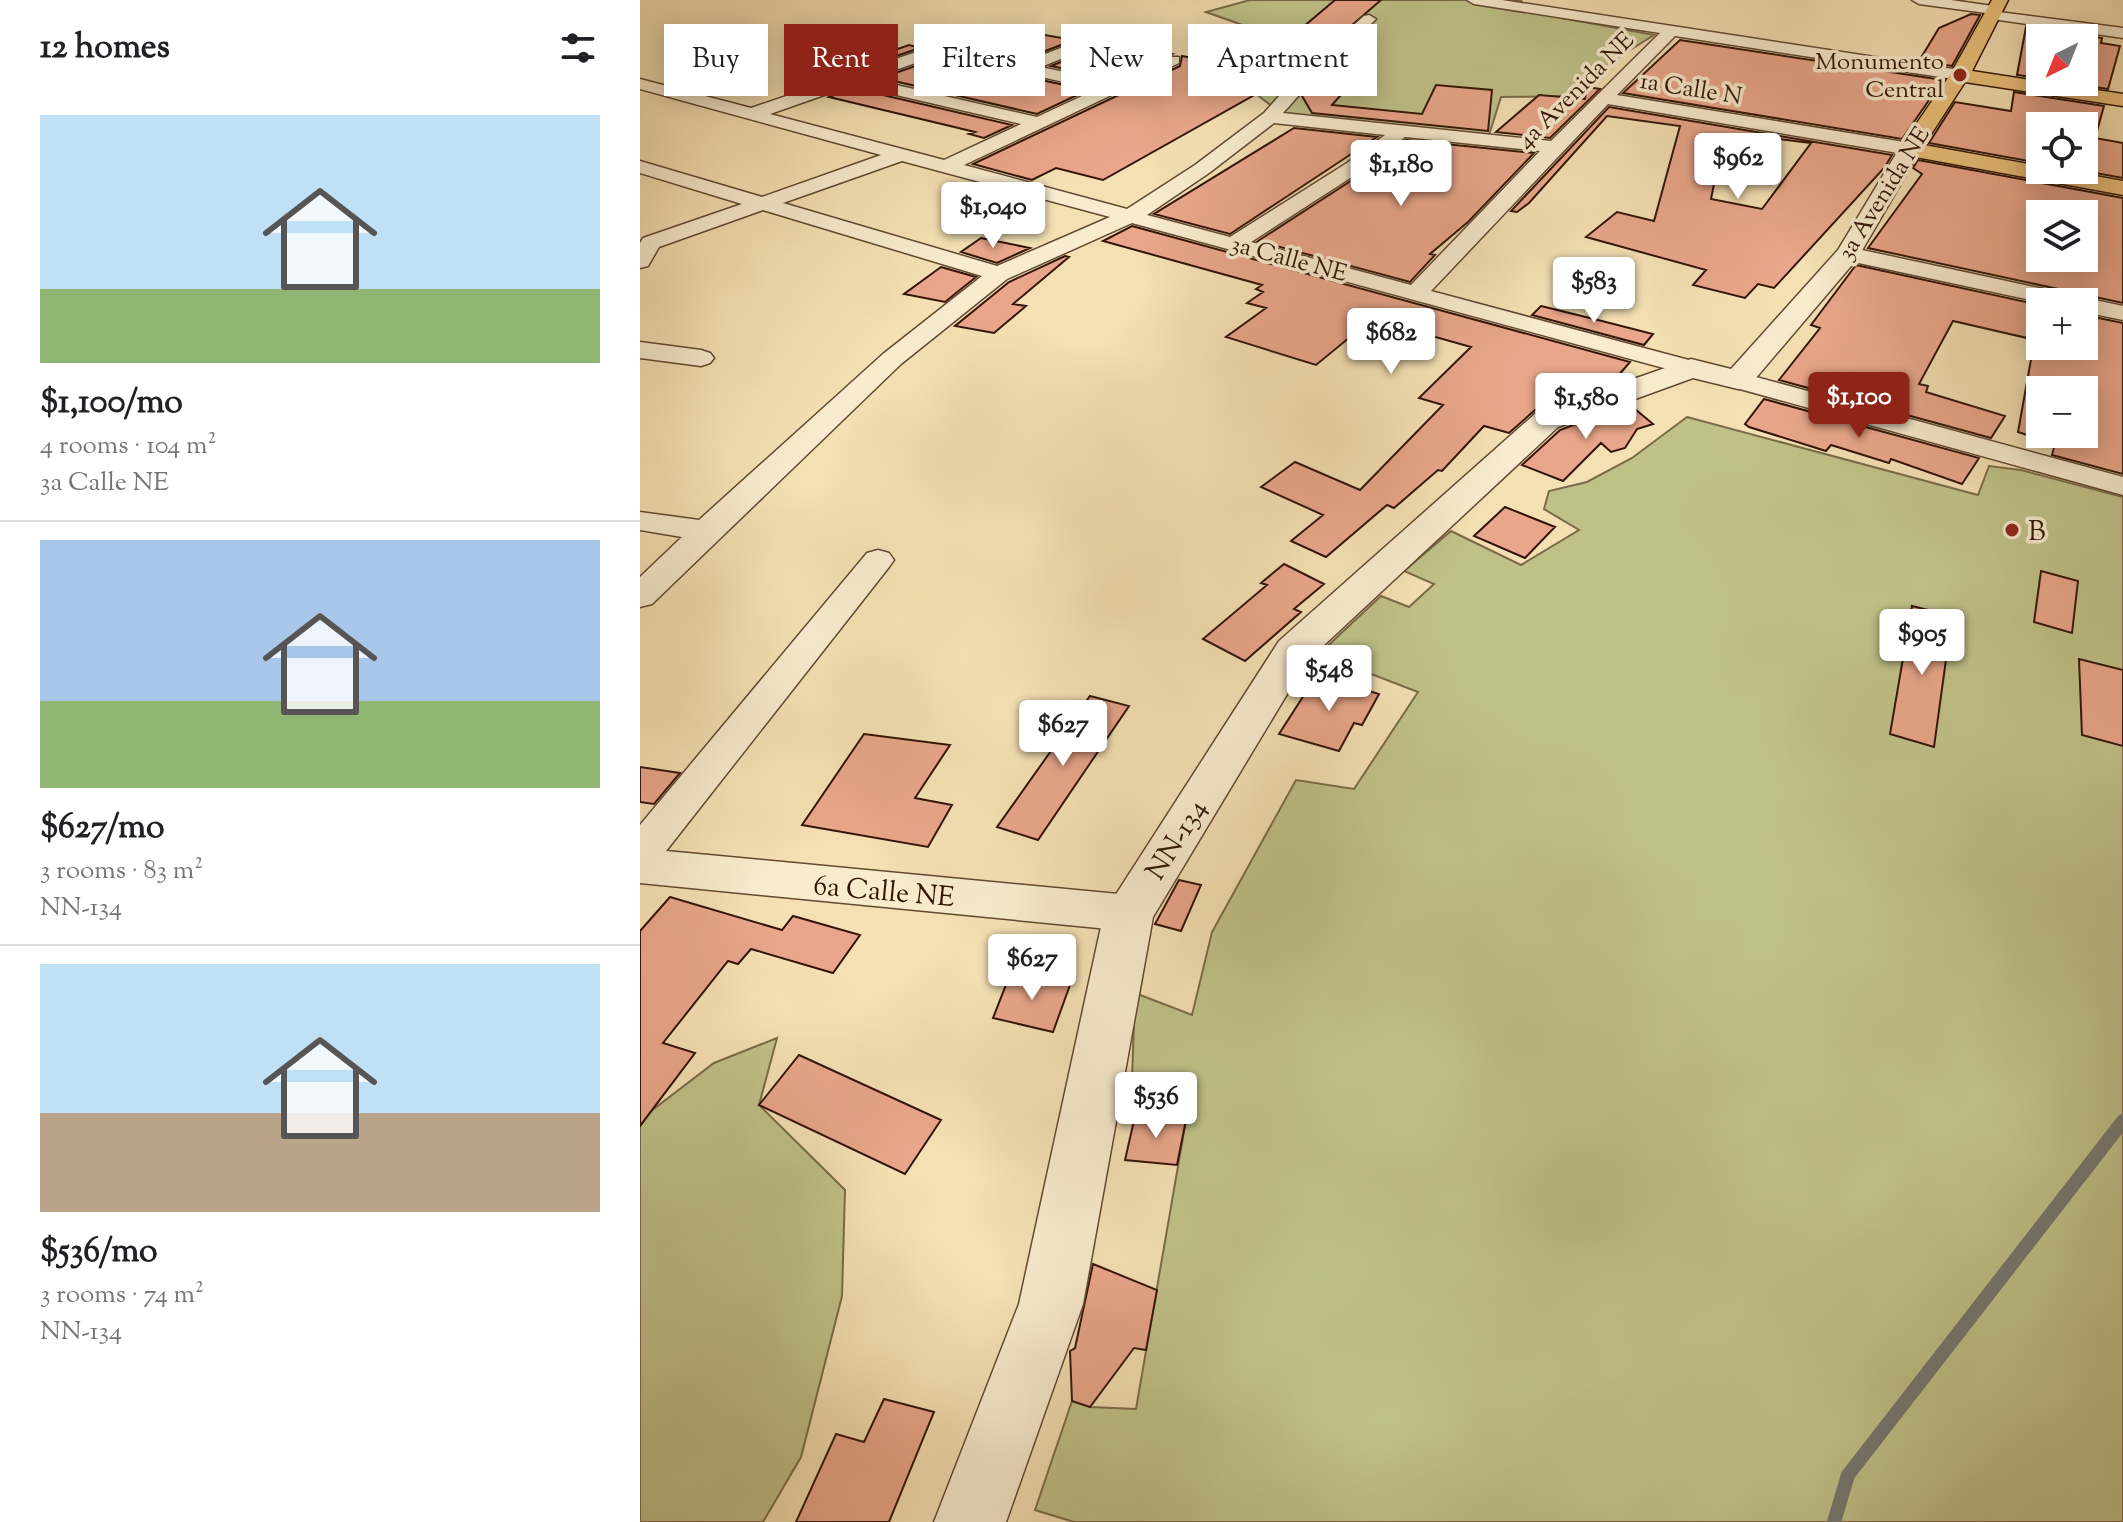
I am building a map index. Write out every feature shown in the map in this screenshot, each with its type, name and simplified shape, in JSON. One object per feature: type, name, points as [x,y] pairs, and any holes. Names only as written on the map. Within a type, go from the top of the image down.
[{"type":"highway","name":"3a Avenida NE","points":[[1910,149],[1960,75],[1995,8]]},
{"type":"highway","points":[[1960,75],[2123,100]]},
{"type":"highway","points":[[1910,149],[2123,188]]},
{"type":"street","points":[[1474,0],[1960,75]]},
{"type":"street","points":[[1919,0],[1995,8],[2123,33]]},
{"type":"street","points":[[640,596],[892,359],[999,274],[1131,216],[1202,169],[1270,117],[1302,81],[1369,19]]},
{"type":"street","name":"4a Avenida NE","points":[[1417,292],[1672,30]]},
{"type":"street","name":"3a Calle NE","points":[[640,84],[1417,292],[2123,486]]},
{"type":"street","points":[[898,90],[1039,123]]},
{"type":"street","points":[[752,114],[802,96]]},
{"type":"street","points":[[947,166],[1098,96]]},
{"type":"street","name":"1a Calle N","points":[[1606,98],[1910,149]]},
{"type":"street","points":[[1270,117],[1555,147]]},
{"type":"street","points":[[1235,243],[1354,167],[1401,131]]},
{"type":"street","name":"3a Avenida NE","points":[[1738,380],[1848,254],[1910,149]]},
{"type":"street","points":[[644,249],[902,154]]},
{"type":"street","points":[[640,167],[999,274]]},
{"type":"street","points":[[1848,254],[2026,292]]},
{"type":"street","points":[[2098,308],[2123,313]]},
{"type":"street","points":[[640,350],[701,358]]},
{"type":"street","name":"NN-134","points":[[970,1522],[1051,1304],[1129,913],[1293,651],[1547,420],[1691,368]]},
{"type":"street","points":[[640,521],[706,531]]},
{"type":"street","points":[[644,869],[878,560]]},
{"type":"street","name":"6a Calle NE","points":[[644,869],[1129,913]]},
{"type":"green space","points":[[1250,0],[1521,0],[1525,11],[1654,35],[1614,60],[1575,96],[1501,97],[1489,135],[1286,117],[1259,96],[1377,96],[1377,24],[1240,24],[1206,12]]},
{"type":"green space","points":[[1687,417],[1978,495],[1989,466],[2021,470],[2123,497],[2123,1522],[1074,1522],[1035,1510],[1072,1401],[1090,1407],[1136,1409],[1190,1082],[1132,1079],[1135,993],[1192,1015],[1212,932],[1296,780],[1354,789],[1418,692],[1319,654],[1381,596],[1409,607],[1434,584],[1404,571],[1451,531],[1521,565],[1579,530],[1544,509],[1549,491],[1587,482],[1632,458]]},
{"type":"green space","points":[[777,1038],[759,1105],[845,1190],[842,1296],[801,1457],[763,1522],[640,1522],[640,1113],[651,1111],[714,1063]]},
{"type":"building","points":[[1335,0],[1381,0],[1353,24],[1307,24]]},
{"type":"building","points":[[1971,14],[1980,15],[1952,66],[1919,61],[1939,28]]},
{"type":"building","points":[[2026,27],[2026,76],[2017,75]]},
{"type":"building","points":[[1045,35],[1061,38],[1061,45],[1045,51]]},
{"type":"building","points":[[2098,37],[2102,38],[2101,43],[2120,46],[2108,89],[2098,87]]},
{"type":"building","points":[[1680,40],[1943,80],[1902,139],[1623,93]]},
{"type":"building","points":[[914,46],[914,50],[898,55],[898,49]]},
{"type":"building","points":[[1182,56],[1188,57],[1188,96],[1253,96],[1103,180],[1056,168],[1032,180],[973,164],[1117,96],[1172,96],[1172,70],[1180,66]]},
{"type":"building","points":[[914,66],[914,86],[898,82],[898,72]]},
{"type":"building","points":[[1045,81],[1061,84],[1061,96],[1075,96],[1037,114],[959,96],[1045,96]]},
{"type":"building","points":[[1436,85],[1492,90],[1488,131],[1312,113],[1302,96],[1340,96],[1332,105],[1422,114]]},
{"type":"building","points":[[1587,87],[1600,89],[1550,138],[1496,132],[1539,95],[1585,99]]},
{"type":"building","points":[[2014,92],[2104,106],[2098,127],[2098,112],[2026,112],[2026,160],[1929,143],[1955,102],[2011,111]]},
{"type":"building","points":[[887,96],[1012,125],[984,138],[969,134],[975,132],[829,97]]},
{"type":"building","points":[[1609,107],[1892,155],[1885,167],[1774,288],[1758,284],[1745,298],[1693,285],[1706,270],[1586,237],[1617,212],[1654,221],[1680,126],[1607,116],[1529,203],[1517,212],[1511,211]],"holes":[[[1724,134],[1811,143],[1762,209],[1711,199]]]},
{"type":"building","points":[[1294,128],[1377,137],[1230,234],[1154,214]]},
{"type":"building","points":[[2098,139],[2123,143],[2123,178],[2098,173]]},
{"type":"building","points":[[1406,140],[1534,153],[1468,222],[1430,254],[1435,255],[1410,282],[1258,241],[1363,173]]},
{"type":"building","points":[[1918,160],[2026,180],[2026,184],[2047,184],[2123,198],[2123,303],[2098,298],[2098,288],[2053,288],[1868,248],[1922,174],[1913,168]]},
{"type":"building","points":[[1132,226],[1630,362],[1612,383],[1535,410],[1509,433],[1484,426],[1442,471],[1438,470],[1394,508],[1387,505],[1326,557],[1291,541],[1323,515],[1261,487],[1295,462],[1360,490],[1443,405],[1419,398],[1471,347],[1372,319],[1316,365],[1226,337],[1266,308],[1247,303],[1263,292],[1256,289],[1262,285],[1103,241]]},
{"type":"building","points":[[981,238],[1030,248],[997,263],[961,252]]},
{"type":"building","points":[[1065,256],[1069,257],[1013,304],[1026,306],[994,333],[955,326],[1009,282]]},
{"type":"building","points":[[1856,265],[2026,302],[2026,338],[1953,321],[1919,384],[1928,386],[1926,392],[2005,416],[1991,438],[1779,380],[1820,328],[1811,325]]},
{"type":"building","points":[[941,267],[976,277],[945,302],[904,294]]},
{"type":"building","points":[[1541,306],[1653,334],[1644,345],[1532,315]]},
{"type":"building","points":[[2098,318],[2123,323],[2123,474],[2052,455],[2054,448],[2098,448],[2098,376],[2028,376],[2031,360],[2098,360]]},
{"type":"building","points":[[2026,387],[2026,435],[2018,432]]},
{"type":"building","points":[[1764,399],[1979,458],[1962,484],[1891,459],[1889,463],[1831,445],[1826,451],[1745,424]]},
{"type":"building","points":[[1629,404],[1653,424],[1637,429],[1625,448],[1611,452],[1601,443],[1563,481],[1522,465],[1560,430]]},
{"type":"building","points":[[1505,507],[1555,527],[1525,558],[1474,536]]},
{"type":"building","points":[[1284,564],[1324,584],[1294,609],[1301,612],[1245,661],[1203,639],[1267,585],[1261,583]]},
{"type":"building","points":[[2041,571],[2078,581],[2072,633],[2034,622]]},
{"type":"building","points":[[1912,606],[1952,616],[1934,747],[1890,734]]},
{"type":"building","points":[[2079,659],[2123,670],[2123,746],[2082,735]]},
{"type":"building","points":[[1317,675],[1379,694],[1362,725],[1354,723],[1339,751],[1279,734]]},
{"type":"building","points":[[1090,696],[1129,706],[1038,840],[997,827]]},
{"type":"building","points":[[864,734],[950,745],[915,798],[952,805],[928,847],[802,825]]},
{"type":"building","points":[[640,767],[680,773],[654,804],[640,802]]},
{"type":"building","points":[[1179,880],[1201,885],[1181,931],[1155,924]]},
{"type":"building","points":[[670,897],[782,930],[793,916],[860,935],[833,973],[751,949],[738,964],[728,961],[663,1043],[695,1053],[640,1126],[640,931]]},
{"type":"building","points":[[1011,972],[1070,985],[1053,1032],[993,1018]]},
{"type":"building","points":[[799,1055],[941,1120],[905,1174],[759,1105]]},
{"type":"building","points":[[1135,1116],[1186,1120],[1177,1165],[1125,1160]]},
{"type":"building","points":[[1093,1264],[1157,1290],[1146,1350],[1134,1348],[1090,1407],[1072,1401],[1070,1351],[1075,1348]]},
{"type":"building","points":[[884,1399],[934,1412],[889,1522],[796,1522],[836,1434],[864,1442]]},
{"type":"waterway","points":[[1834,1522],[1848,1475],[2123,1121]]},
{"type":"place","name":"Monumento Central","points":[[1960,75]]},
{"type":"place","name":"B","points":[[2012,530]]}]
